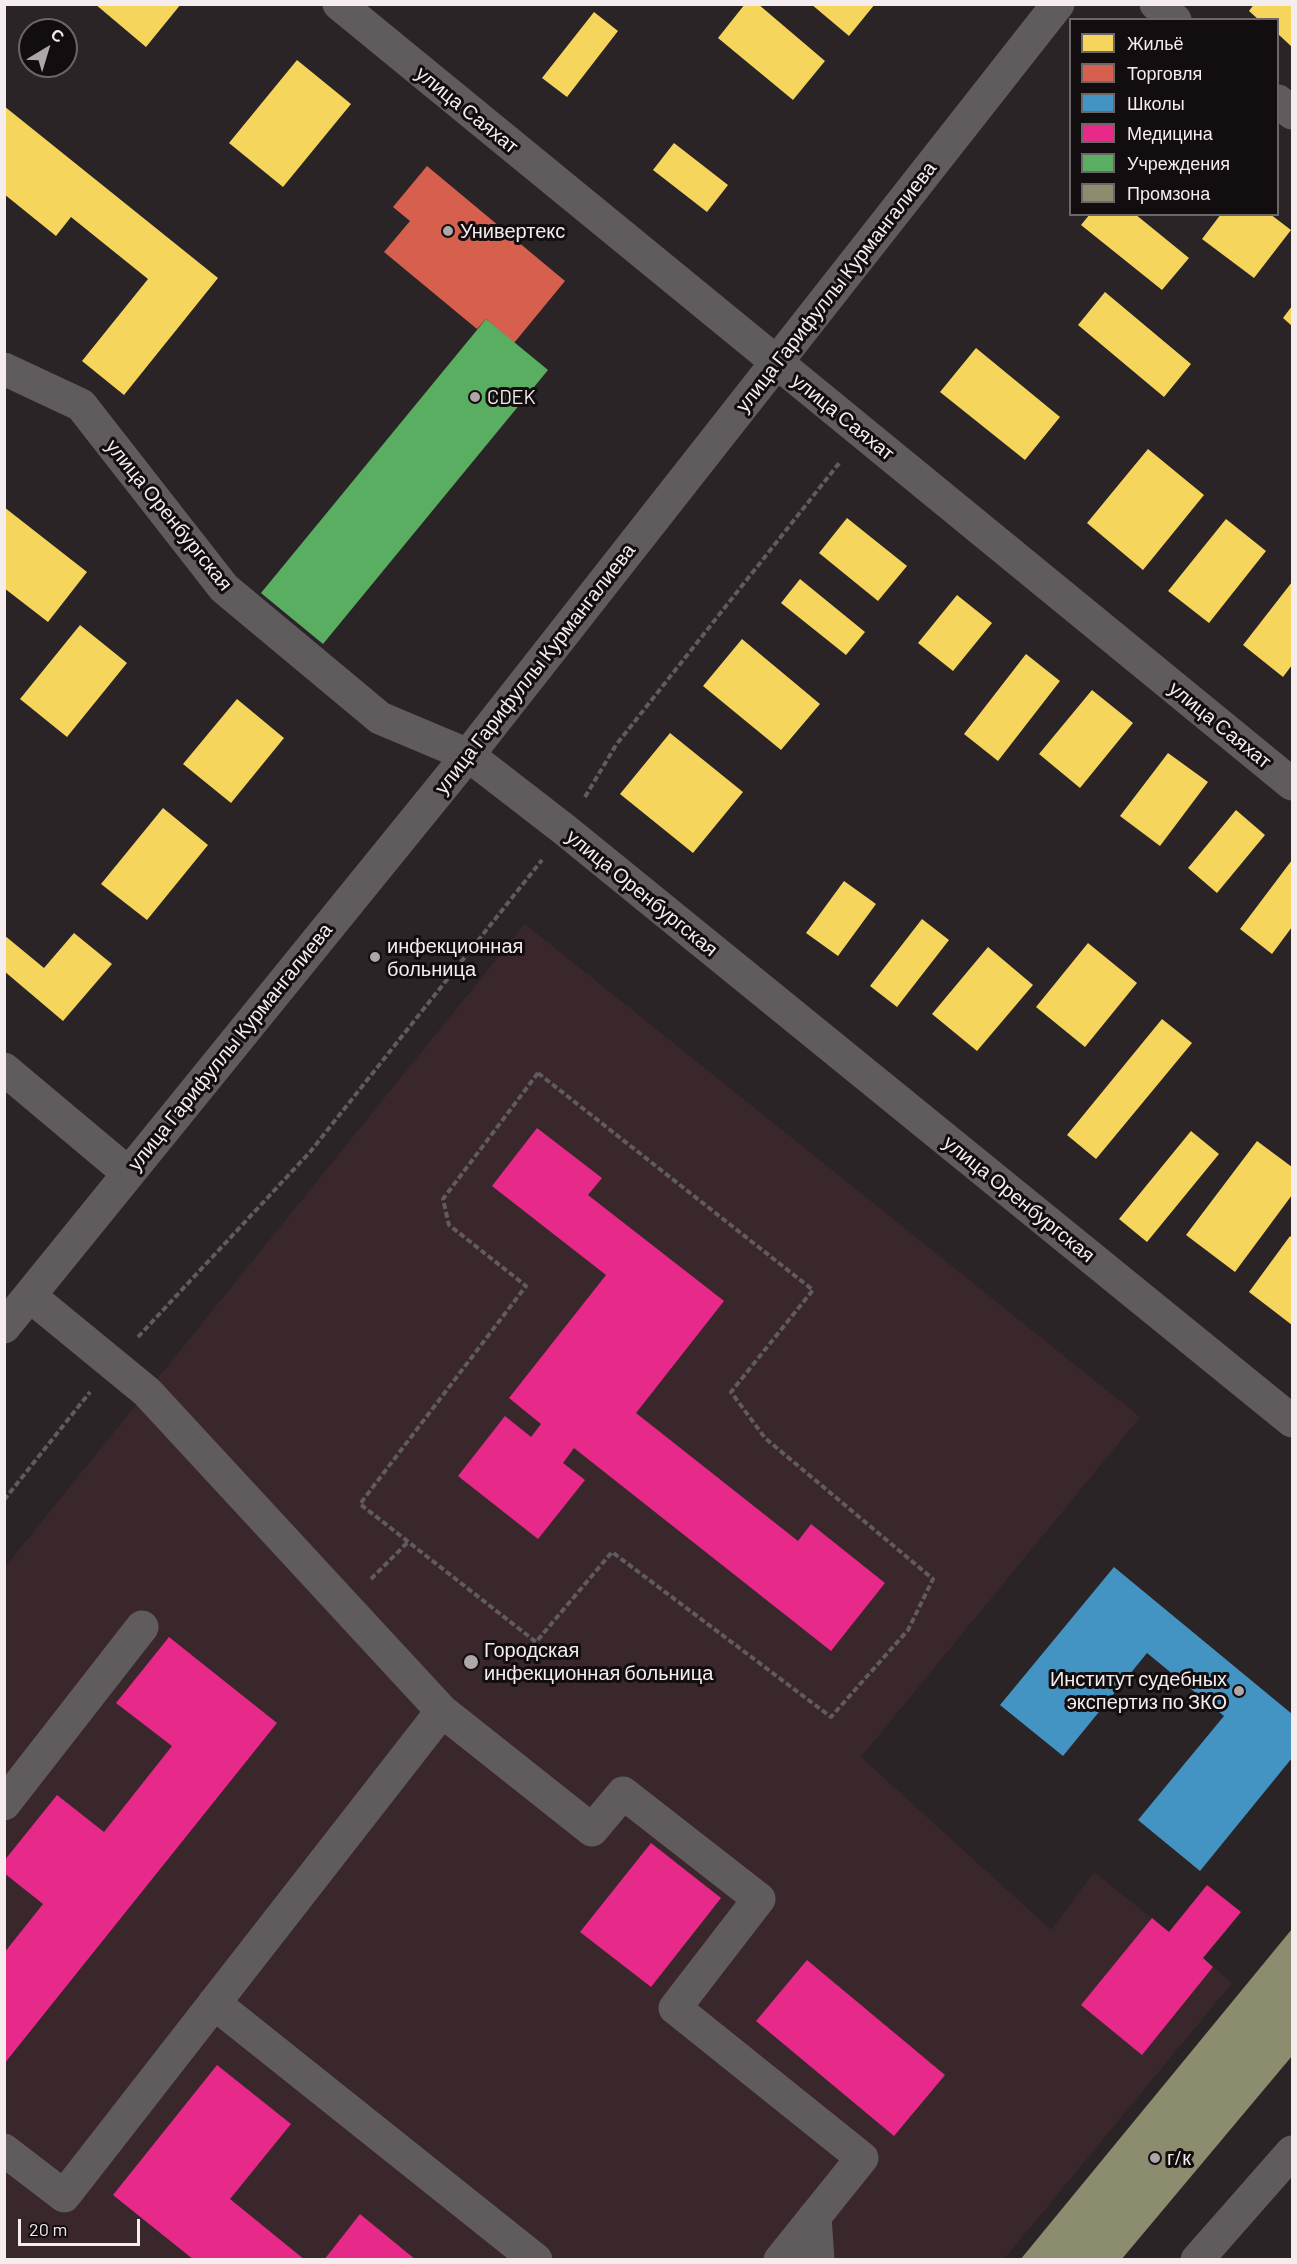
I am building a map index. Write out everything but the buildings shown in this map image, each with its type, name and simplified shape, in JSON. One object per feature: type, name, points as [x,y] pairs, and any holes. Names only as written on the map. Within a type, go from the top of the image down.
[{"type":"street","name":"улица Саяхат","points":[[339,4],[1293,784]]},
{"type":"street","name":"улица Гарифуллы Курмангалиева","points":[[4,1327],[468,755],[1058,4]]},
{"type":"street","points":[[1156,4],[1173,18]]},
{"type":"street","points":[[1279,102],[1293,113]]},
{"type":"street","name":"улица Оренбургская","points":[[4,369],[81,405],[224,588],[380,718],[468,755],[565,830],[1293,1421]]},
{"type":"street","points":[[4,1069],[128,1173]]},
{"type":"street","points":[[30,1296],[147,1392],[442,1711],[592,1830],[623,1793],[759,1899],[675,2008],[861,2158],[780,2259]]},
{"type":"street","points":[[4,1804],[142,1627]]},
{"type":"street","points":[[4,2150],[64,2196],[442,1711]]},
{"type":"street","points":[[214,2003],[536,2259]]},
{"type":"street","points":[[1197,2259],[1293,2152]]},
{"type":"street","points":[[815,2216],[818,2259]]},
{"type":"path","points":[[4,1500],[112,1363],[310,1152],[565,830],[616,745],[862,433]]},
{"type":"path","points":[[538,1072],[813,1290],[731,1392],[765,1438],[933,1579],[908,1630],[831,1717],[612,1552],[536,1642],[408,1542],[360,1504],[526,1286],[450,1225],[443,1199],[538,1072]]},
{"type":"path","points":[[345,1605],[408,1542]]},
{"type":"shaded area","name":"Городская инфекционная больница","points":[[525,924],[1140,1417],[861,1757],[1051,1930],[1094,1872],[1169,1932],[1207,1885],[1241,1912],[1203,1958],[1232,1983],[1004,2259],[5,2260],[5,1567]]},
{"type":"place","name":"Универтекс","points":[[448,231]]},
{"type":"place","name":"CDEK","points":[[475,397]]},
{"type":"place","name":"инфекционная больница","points":[[375,957]]},
{"type":"place","name":"Городская инфекционная больница","points":[[471,1662]]},
{"type":"place","name":"Институт судебных экспертиз по ЗКО","points":[[1239,1691]]},
{"type":"place","name":"г/к","points":[[1155,2158]]}]
